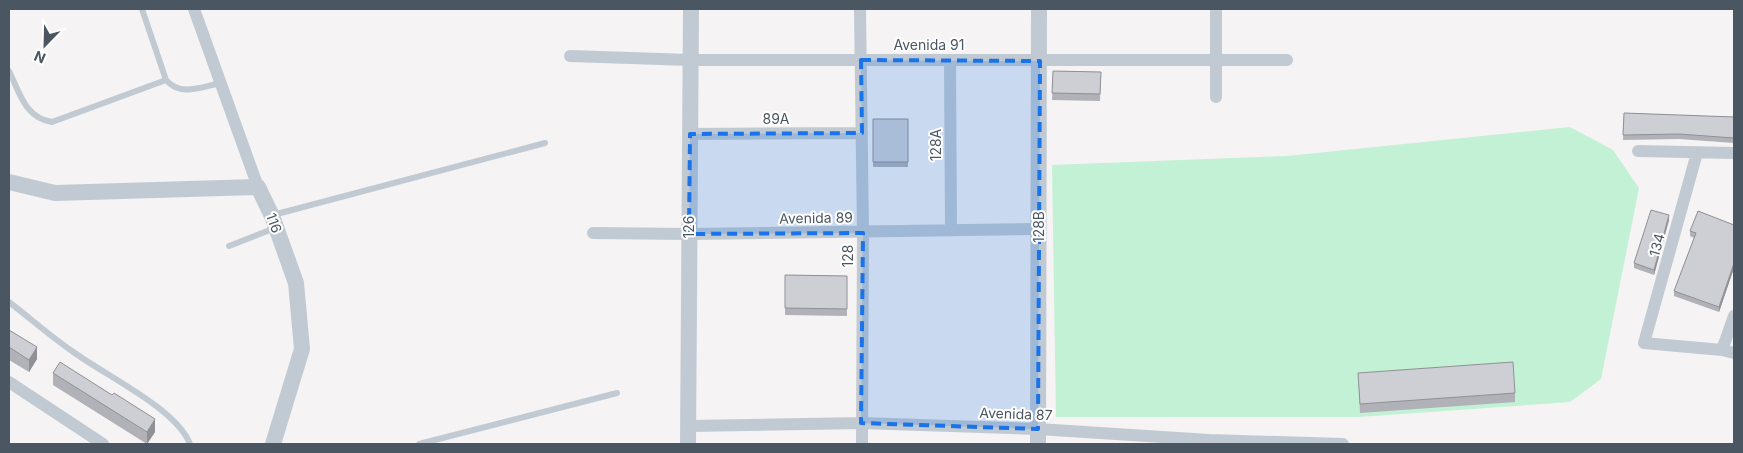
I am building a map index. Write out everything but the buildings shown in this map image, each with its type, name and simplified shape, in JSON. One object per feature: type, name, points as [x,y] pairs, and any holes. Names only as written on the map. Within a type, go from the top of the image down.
[{"type":"street","name":"116","points":[[194,9],[222,82],[258,187],[274,222],[296,283],[302,349],[273,444]]},
{"type":"street","name":"126","points":[[688,444],[690,9]]},
{"type":"street","name":"128","points":[[860,9],[863,233],[862,444]]},
{"type":"street","name":"128B","points":[[1038,437],[1039,9]]},
{"type":"street","points":[[1216,9],[1216,97]]},
{"type":"street","name":"Avenida 91","points":[[570,56],[690,60],[1287,60]]},
{"type":"street","name":"128A","points":[[950,60],[951,230]]},
{"type":"street","name":"89A","points":[[690,134],[862,133]]},
{"type":"street","points":[[1638,151],[1734,154]]},
{"type":"street","name":"134","points":[[1697,153],[1644,343],[1728,352]]},
{"type":"street","points":[[9,182],[56,193],[258,187]]},
{"type":"street","name":"Avenida 89","points":[[593,233],[863,233],[1039,229]]},
{"type":"street","points":[[1728,352],[1734,316]]},
{"type":"street","points":[[9,382],[103,444]]},
{"type":"street","name":"Avenida 87","points":[[688,426],[861,423],[1038,437],[1343,444]]},
{"type":"lane","points":[[142,9],[166,80],[173,87],[182,91],[222,82]]},
{"type":"lane","points":[[9,71],[29,111],[39,120],[52,122],[166,80]]},
{"type":"lane","points":[[229,246],[274,222],[545,143]]},
{"type":"lane","points":[[9,302],[72,351],[165,413],[180,427],[190,444]]},
{"type":"lane","points":[[419,444],[617,393]]},
{"type":"highlighted area","points":[[861,60],[1040,61],[1038,429],[861,423],[863,233],[689,234],[690,134],[862,133]]},
{"type":"green space","points":[[1570,127],[1613,150],[1639,188],[1601,379],[1570,402],[1359,417],[1056,417],[1052,165],[1287,156]]}]
